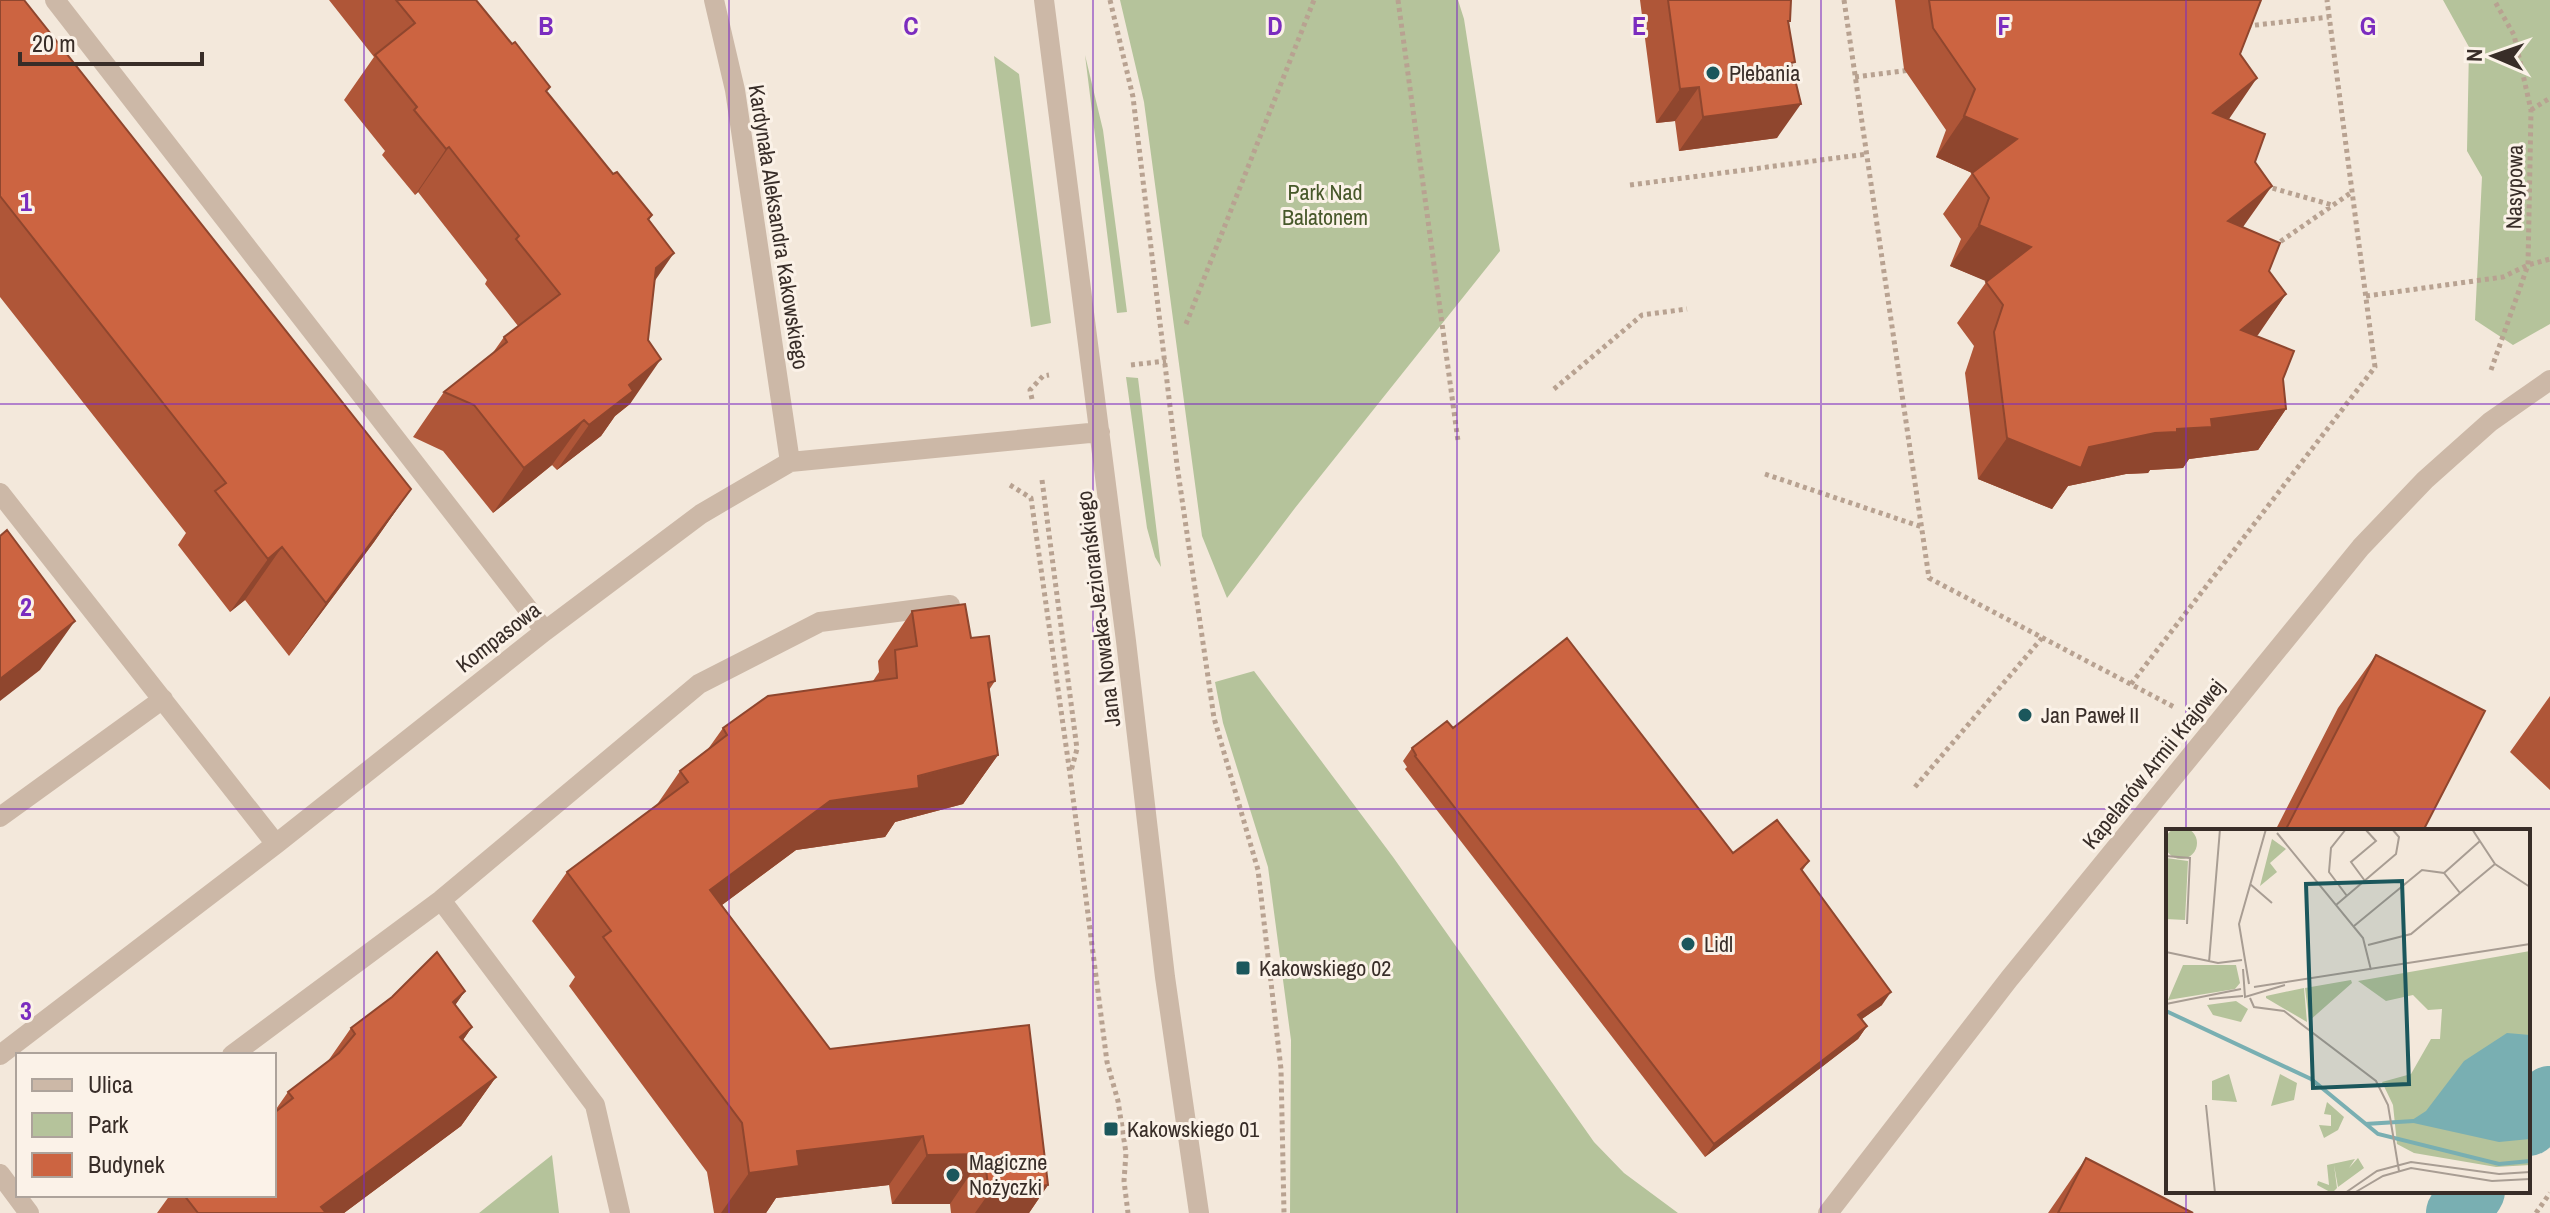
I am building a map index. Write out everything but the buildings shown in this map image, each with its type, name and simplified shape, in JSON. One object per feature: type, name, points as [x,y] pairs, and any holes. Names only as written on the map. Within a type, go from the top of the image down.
[{"type":"street","points":[[55,0],[545,631]]},
{"type":"street","name":"Kardynała Aleksandra Kakowskiego","points":[[714,0],[735,90],[790,462]]},
{"type":"street","name":"Jana Nowaka-Jeziorańskiego","points":[[1044,0],[1100,432],[1165,977],[1199,1213]]},
{"type":"street","name":"Kapelanów Armii Krajowej","points":[[1828,1213],[2009,979],[2361,547],[2425,480],[2490,422],[2550,380]]},
{"type":"street","name":"Kompasowa","points":[[0,1055],[276,844],[545,631],[701,514],[790,462],[1100,432]]},
{"type":"street","points":[[0,493],[276,844]]},
{"type":"street","points":[[235,1053],[441,900],[699,684],[820,622],[950,605]]},
{"type":"street","points":[[0,817],[163,699]]},
{"type":"street","points":[[441,900],[595,1105],[620,1213]]},
{"type":"street","points":[[0,1174],[16,1195]]},
{"type":"path","points":[[1110,0],[1133,97],[1177,465],[1214,718],[1258,870],[1281,1069],[1284,1213]]},
{"type":"path","points":[[1186,324],[1314,0]]},
{"type":"path","points":[[1398,0],[1458,441]]},
{"type":"path","points":[[1844,0],[1929,578],[2177,709]]},
{"type":"path","points":[[2131,684],[2375,367],[2327,0]]},
{"type":"path","name":"Nasypowa","points":[[2489,374],[2528,265],[2531,110],[2514,35],[2494,0]]},
{"type":"path","points":[[2243,26],[2329,17]]},
{"type":"path","points":[[1855,77],[1913,70]]},
{"type":"path","points":[[2531,110],[2550,98]]},
{"type":"path","points":[[1630,185],[1867,154]]},
{"type":"path","points":[[2253,183],[2333,205]]},
{"type":"path","points":[[2273,247],[2352,192]]},
{"type":"path","points":[[2366,296],[2503,277],[2550,259]]},
{"type":"path","points":[[1554,389],[1642,315],[1687,309]]},
{"type":"path","points":[[1765,474],[1922,527]]},
{"type":"path","points":[[1005,481],[1031,498],[1107,1062],[1118,1101],[1126,1153],[1124,1181],[1128,1213]]},
{"type":"path","points":[[1046,509],[1077,749],[1070,774]]},
{"type":"path","points":[[1915,787],[2042,638]]},
{"type":"path","points":[[2536,1213],[2550,1193]]},
{"type":"green space","name":"Park Nad Balatonem","points":[[1120,0],[1458,0],[1464,19],[1500,251],[1227,598],[1202,536],[1144,102]]},
{"type":"green space","points":[[2443,0],[2550,0],[2550,324],[2513,345],[2475,320],[2482,177],[2467,151],[2469,47]]},
{"type":"green space","points":[[1085,55],[1103,130],[1127,312],[1117,313]]},
{"type":"green space","points":[[994,56],[1019,74],[1051,323],[1031,327]]},
{"type":"green space","points":[[1126,377],[1138,378],[1161,567],[1147,528]]},
{"type":"green space","points":[[1254,671],[1393,857],[1594,1142],[1624,1173],[1678,1213],[1290,1213],[1291,1040],[1268,867],[1223,723],[1215,682]]},
{"type":"green space","points":[[552,1155],[559,1213],[479,1213]]},
{"type":"waterway","points":[[2530,1122],[2550,1098]]},
{"type":"waterway","points":[[2458,1213],[2472,1193]]},
{"type":"place","name":"Plebania","points":[[1713,73]]},
{"type":"place","name":"Jan Paweł II","points":[[2025,715]]},
{"type":"place","name":"Lidl","points":[[1688,944]]},
{"type":"place","name":"Kakowskiego 02","points":[[1243,968]]},
{"type":"place","name":"Kakowskiego 01","points":[[1111,1129]]},
{"type":"place","name":"Magiczne Nożyczki","points":[[953,1175]]}]
